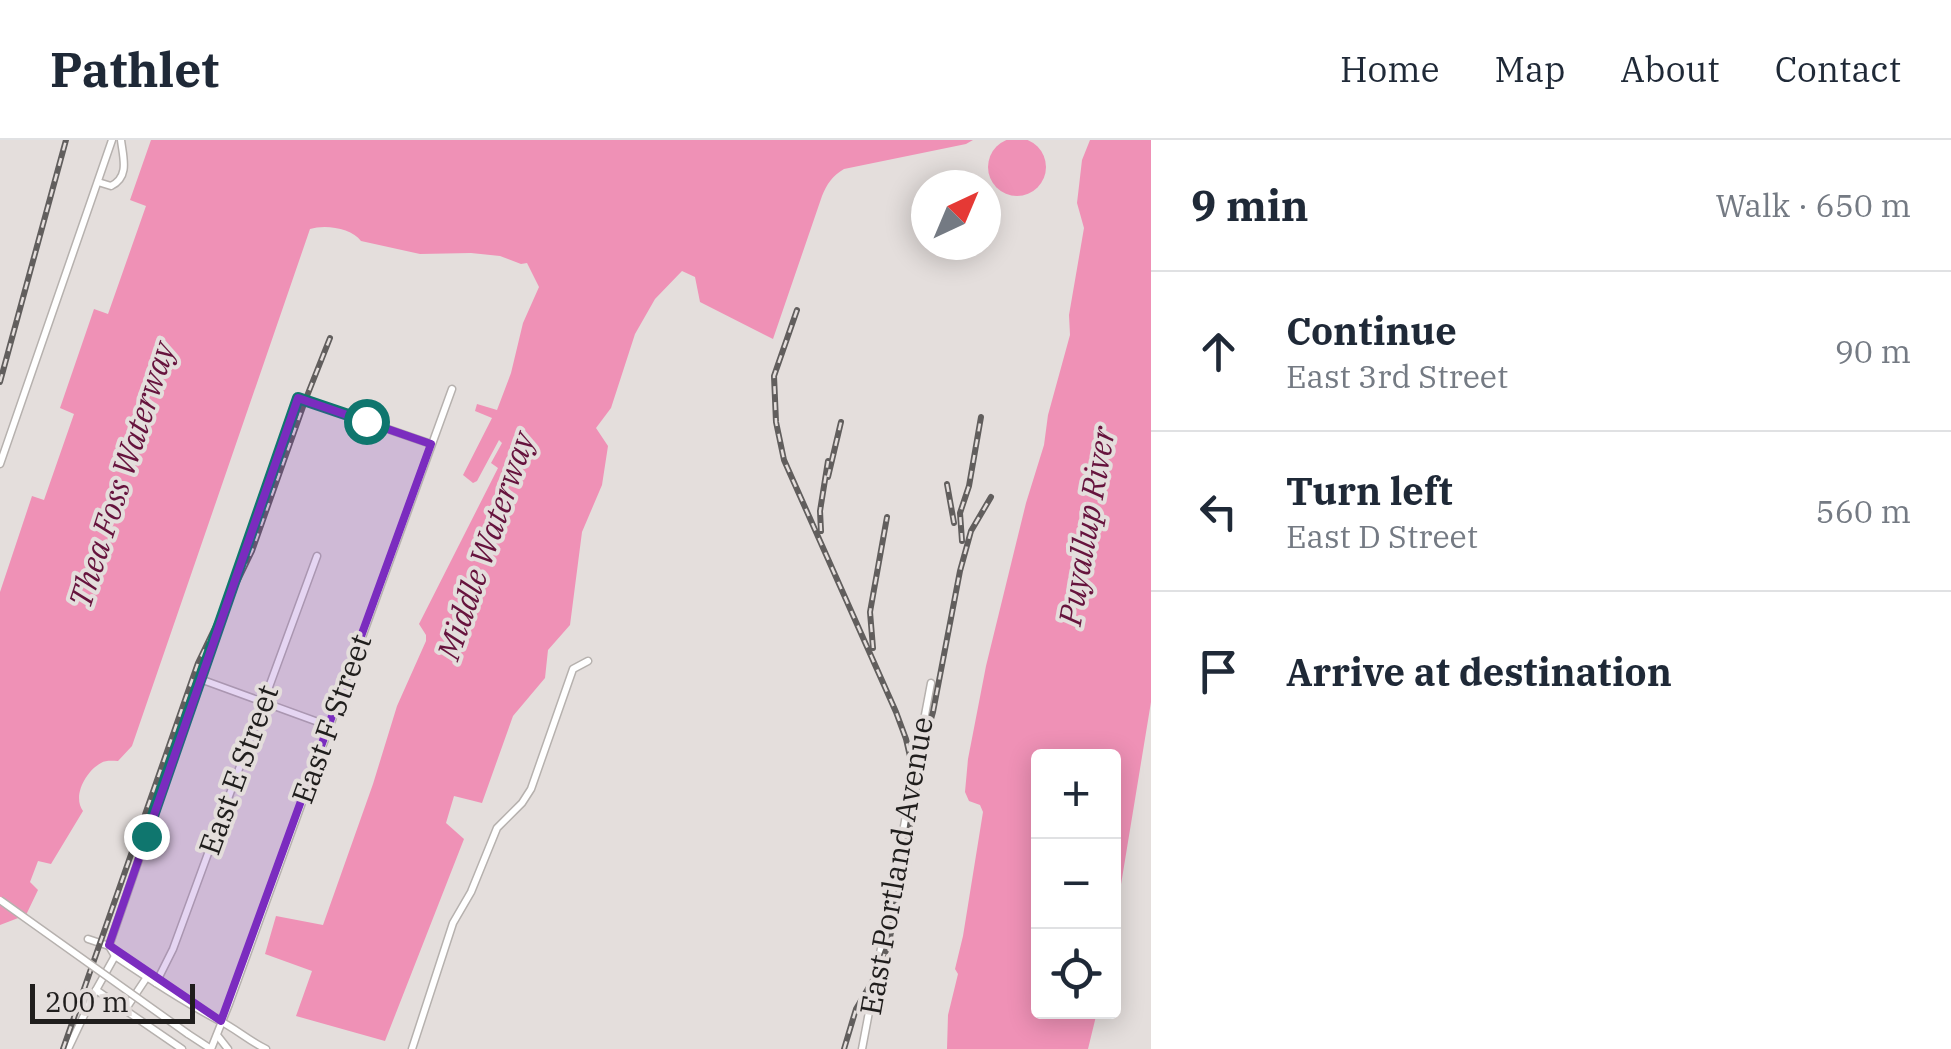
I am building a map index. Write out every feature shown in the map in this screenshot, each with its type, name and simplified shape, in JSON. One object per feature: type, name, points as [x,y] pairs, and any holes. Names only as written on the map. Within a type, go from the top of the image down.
[{"type":"street","points":[[0,464],[112,140]]},
{"type":"street","points":[[98,182],[111,186],[121,179],[121,140]]},
{"type":"street","name":"East F Street","points":[[211,1049],[452,389]]},
{"type":"street","points":[[109,946],[298,398],[432,444]]},
{"type":"street","name":"East E Street","points":[[156,983],[174,949],[317,556]]},
{"type":"street","points":[[412,1049],[453,922],[472,892],[497,828],[531,790],[573,669],[588,660]]},
{"type":"street","points":[[200,680],[329,726]]},
{"type":"street","name":"East Portland Avenue","points":[[862,1049],[931,683]]},
{"type":"street","points":[[0,900],[211,1049]]},
{"type":"street","points":[[88,939],[109,946],[115,956],[186,1004],[266,1049]]},
{"type":"street","points":[[68,1049],[115,956]]},
{"type":"street","points":[[125,1010],[147,978]]},
{"type":"street","points":[[96,990],[182,1049]]},
{"type":"street","points":[[216,1034],[228,1049]]},
{"type":"highlighted area","points":[[298,398],[431,444],[221,1021],[109,945]]},
{"type":"water","points":[[151,140],[973,140],[844,169],[833,177],[822,196],[773,339],[700,302],[695,277],[682,271],[655,299],[635,334],[611,408],[596,428],[608,446],[602,485],[582,532],[570,625],[548,650],[545,678],[513,716],[482,803],[454,796],[446,823],[464,839],[385,1041],[296,1016],[312,971],[265,954],[276,916],[323,925],[397,706],[426,641],[419,624],[498,468],[491,463],[502,443],[499,440],[477,481],[473,483],[463,475],[492,418],[475,411],[477,404],[497,410],[523,323],[539,287],[527,263],[471,253],[420,254],[361,241],[338,228],[310,229],[132,746],[118,761],[101,763],[86,778],[79,798],[83,811],[51,864],[38,861],[30,882],[38,890],[26,915],[0,925],[0,592],[32,496],[44,500],[74,414],[60,408],[94,309],[108,314],[146,206],[130,200]]},
{"type":"water","points":[[1006,140],[1028,140],[1044,156],[1044,178],[1028,194],[1017,196],[1001,191],[1001,170],[989,170],[990,156]]},
{"type":"water","name":"Puyallup River","points":[[1090,140],[1151,140],[1151,702],[1121,884],[1121,749],[1031,749],[1031,1019],[1095,1019],[1088,1049],[947,1049],[948,1015],[983,812],[980,805],[969,801],[965,792],[968,759],[986,666],[1070,335],[1069,315],[1084,228],[1077,203],[1082,160]]},
{"type":"railway","points":[[0,382],[66,140]]},
{"type":"railway","points":[[797,310],[774,376],[776,422],[784,460],[896,712],[914,774]]},
{"type":"railway","points":[[63,1049],[198,663],[252,551],[330,338]]},
{"type":"railway","points":[[962,541],[960,513],[969,486],[981,417]]},
{"type":"railway","points":[[828,477],[841,422]]},
{"type":"railway","points":[[821,531],[828,461]]},
{"type":"railway","points":[[947,484],[954,523]]},
{"type":"railway","points":[[844,1049],[856,1009],[889,943],[960,571],[971,531],[991,497]]},
{"type":"railway","points":[[873,648],[870,612],[887,517]]},
{"type":"route","points":[[146,836],[298,398],[366,421]]},
{"type":"water label","name":"Thea Foss Waterway","points":[[122,475]]},
{"type":"water label","name":"Middle Waterway","points":[[486,546]]}]
